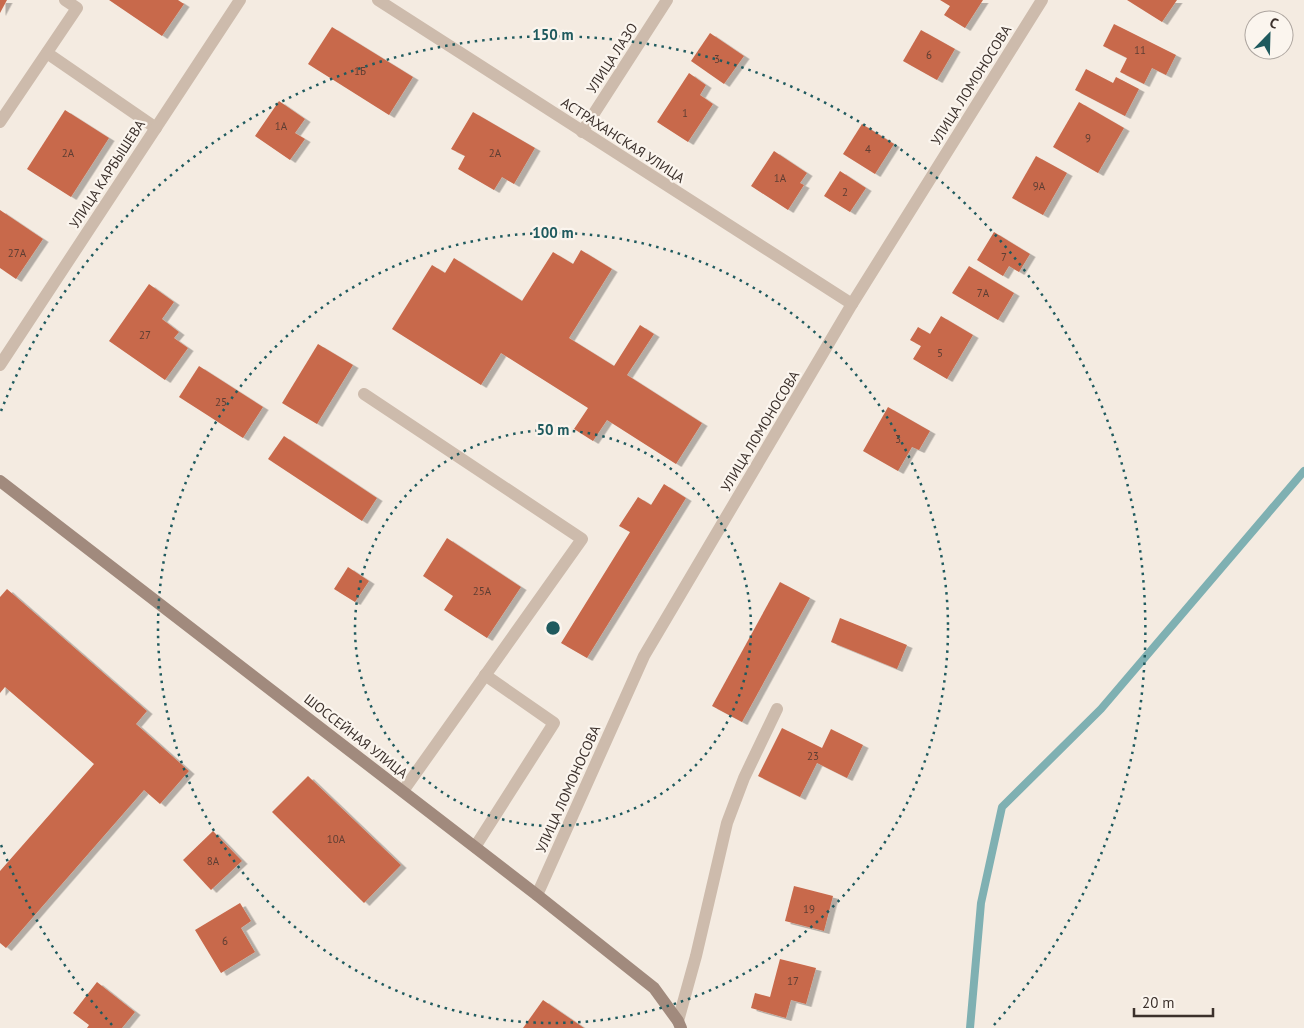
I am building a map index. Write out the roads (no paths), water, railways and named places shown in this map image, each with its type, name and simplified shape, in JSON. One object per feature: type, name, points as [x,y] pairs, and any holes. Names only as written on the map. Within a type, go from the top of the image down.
[{"type":"street","points":[[0,122],[77,8],[64,0]]},
{"type":"street","name":"УЛИЦА КАРБЫШЕВА","points":[[0,365],[240,0]]},
{"type":"street","name":"АСТРАХАНСКАЯ УЛИЦА","points":[[378,0],[852,304]]},
{"type":"street","name":"УЛИЦА ЛАЗО","points":[[582,132],[667,0]]},
{"type":"street","name":"УЛИЦА ЛОМОНОСОВА","points":[[538,895],[644,656],[852,304],[1042,0]]},
{"type":"street","points":[[47,53],[156,128]]},
{"type":"street","points":[[364,394],[582,539],[403,791]]},
{"type":"street","name":"ШОССЕЙНАЯ УЛИЦА","points":[[0,481],[538,895],[654,988],[679,1024]]},
{"type":"street","points":[[475,847],[554,722],[485,675]]},
{"type":"street","points":[[679,1024],[727,823],[744,778],[777,709]]},
{"type":"waterway","points":[[970,1028],[981,903],[1002,807],[1101,709],[1304,471]]}]
